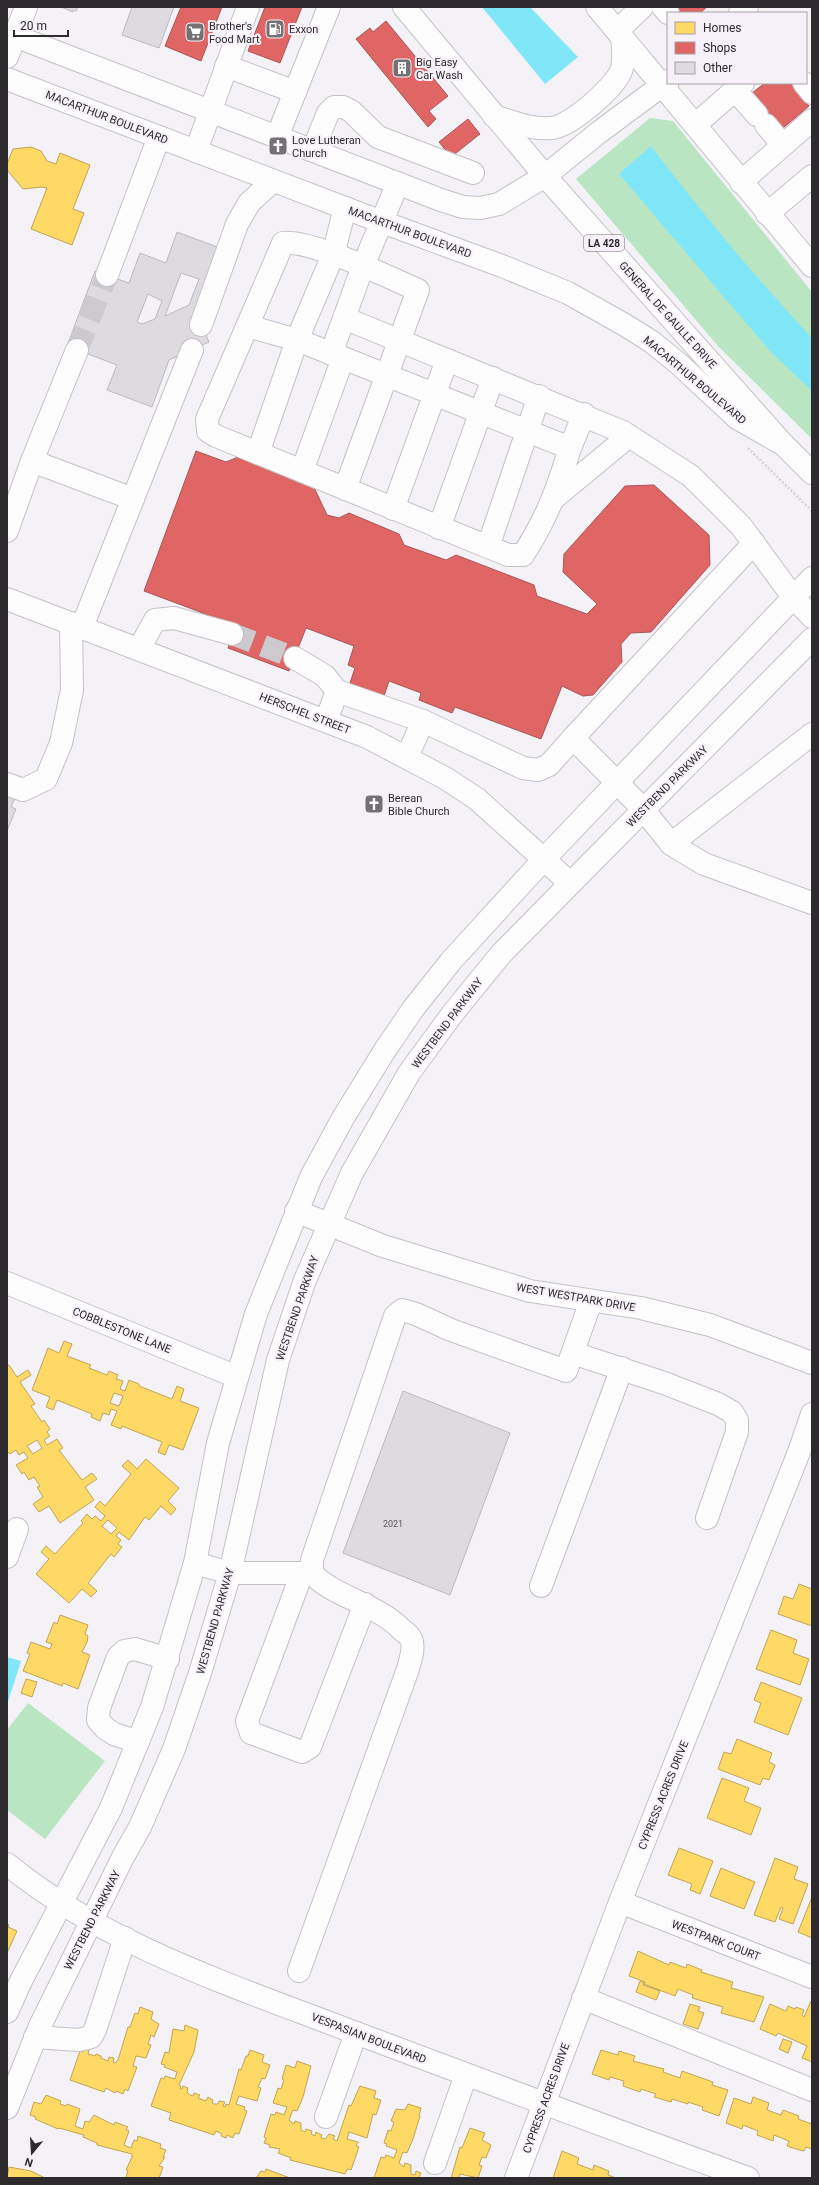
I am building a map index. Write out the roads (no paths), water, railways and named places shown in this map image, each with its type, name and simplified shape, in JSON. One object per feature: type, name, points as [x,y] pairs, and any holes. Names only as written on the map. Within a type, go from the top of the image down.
[{"type":"street","points":[[7,57],[11,35],[26,7]]},
{"type":"street","points":[[196,151],[248,7]]},
{"type":"street","points":[[277,136],[329,7]]},
{"type":"street","name":"GENERAL DE GAULLE DRIVE","points":[[404,7],[545,176],[780,442],[812,473]]},
{"type":"street","points":[[597,7],[619,34],[665,84],[740,182],[812,266]]},
{"type":"street","points":[[494,116],[533,128],[553,128],[569,122],[612,86],[621,71],[622,64],[619,34],[642,7]]},
{"type":"street","points":[[11,35],[441,200],[463,206],[480,208],[499,204],[545,176],[598,133],[665,84]]},
{"type":"street","points":[[226,66],[295,92]]},
{"type":"street","name":"MACARTHUR BOULEVARD","points":[[7,79],[273,181],[502,266],[575,297],[626,325],[652,342],[679,364],[737,418],[780,442]]},
{"type":"street","points":[[805,84],[812,93]]},
{"type":"street","points":[[695,125],[739,87],[761,120],[783,145]]},
{"type":"street","points":[[313,150],[328,113],[334,107],[343,107],[351,111],[378,137],[473,173]]},
{"type":"street","points":[[740,182],[812,120]]},
{"type":"street","points":[[107,275],[160,137]]},
{"type":"street","points":[[767,214],[812,176]]},
{"type":"street","points":[[202,325],[237,224],[249,203],[273,181]]},
{"type":"street","points":[[302,471],[337,356],[344,318],[363,266],[398,183]]},
{"type":"street","points":[[258,453],[297,340],[333,255],[345,208]]},
{"type":"street","points":[[345,489],[401,340],[418,290],[363,266],[293,241],[283,243],[207,419],[208,431],[258,453],[439,528],[508,555],[523,555],[539,530],[554,498],[570,448],[584,414]]},
{"type":"street","points":[[344,318],[584,414],[629,436],[691,476],[741,526],[793,597],[812,617]]},
{"type":"street","points":[[246,329],[256,328],[297,340],[526,432],[570,448]]},
{"type":"street","points":[[7,531],[32,461],[77,350]]},
{"type":"street","points":[[7,784],[23,790],[46,779],[61,743],[72,690],[77,625],[133,500],[192,350]]},
{"type":"street","points":[[393,509],[447,360]]},
{"type":"street","points":[[439,528],[479,412],[493,378]]},
{"type":"street","points":[[488,547],[539,396]]},
{"type":"street","points":[[554,498],[629,436]]},
{"type":"street","points":[[32,461],[133,500]]},
{"type":"street","points":[[295,658],[325,676],[337,691],[423,721],[523,768],[538,770],[549,765],[754,543]]},
{"type":"street","points":[[7,2012],[21,1981],[63,1903],[111,1808],[138,1742],[168,1659],[195,1563],[218,1443],[256,1314],[296,1211],[311,1177],[368,1075],[413,1009],[451,961],[545,858],[812,578]]},
{"type":"street","name":"HERSCHEL STREET","points":[[7,599],[367,737],[407,757],[445,778],[477,799],[545,858],[570,883]]},
{"type":"street","points":[[139,649],[155,620],[174,618],[232,634]]},
{"type":"street","name":"WESTBEND PARKWAY","points":[[7,2108],[35,2037],[91,1921],[140,1827],[174,1748],[200,1673],[230,1573],[278,1360],[305,1280],[352,1173],[409,1073],[453,1013],[501,954],[812,639]]},
{"type":"street","points":[[326,721],[337,691]]},
{"type":"street","points":[[407,757],[423,721]]},
{"type":"street","points":[[671,844],[812,734]]},
{"type":"street","points":[[573,738],[643,810],[671,844],[704,864],[812,903]]},
{"type":"street","name":"WEST WESTPARK DRIVE","points":[[296,1211],[328,1225],[425,1260],[530,1290],[641,1308],[710,1326],[812,1363]]},
{"type":"street","name":"COBBLESTONE LANE","points":[[7,1283],[237,1377]]},
{"type":"street","points":[[365,1604],[310,1747],[302,1752],[251,1733],[247,1722],[312,1560],[395,1316],[402,1310],[416,1314],[451,1330],[566,1371],[591,1301]]},
{"type":"street","points":[[573,1353],[622,1368],[718,1404],[732,1412],[738,1420],[737,1432],[707,1518]]},
{"type":"street","points":[[541,1586],[622,1368]]},
{"type":"street","name":"CYPRESS ACRES DRIVE","points":[[516,2178],[620,1902],[799,1452],[812,1414]]},
{"type":"street","points":[[7,1557],[17,1529]]},
{"type":"street","points":[[195,1563],[230,1573],[307,1573],[319,1581],[365,1604],[396,1623],[411,1639],[412,1649],[408,1669],[299,1971]]},
{"type":"street","points":[[138,1742],[114,1734],[105,1728],[98,1720],[99,1708],[118,1657],[124,1650],[135,1649],[168,1659]]},
{"type":"street","name":"VESPASIAN BOULEVARD","points":[[7,1864],[91,1921],[184,1968],[543,2104],[748,2178]]},
{"type":"street","name":"WESTPARK COURT","points":[[620,1902],[812,1977]]},
{"type":"street","points":[[35,2037],[79,2040],[90,2037],[95,2030],[125,1938]]},
{"type":"street","points":[[583,1998],[812,2090]]},
{"type":"street","points":[[326,2117],[356,2033]]},
{"type":"street","points":[[435,2163],[466,2075]]},
{"type":"water","points":[[482,7],[530,7],[578,57],[545,84]]},
{"type":"water","points":[[651,146],[729,244],[812,338],[812,391],[770,351],[619,174]]},
{"type":"water","points":[[7,1657],[21,1661],[7,1705]]},
{"type":"tunnel","points":[[77,350],[107,275]]},
{"type":"tunnel","points":[[232,634],[295,658]]},
{"type":"place","name":"Exxon","points":[[275,29]]},
{"type":"place","name":"Brother's Food Mart","points":[[195,32]]},
{"type":"place","name":"Big Easy Car Wash","points":[[402,68]]},
{"type":"place","name":"Love Lutheran Church","points":[[278,146]]},
{"type":"place","name":"Berean Bible Church","points":[[374,804]]}]
